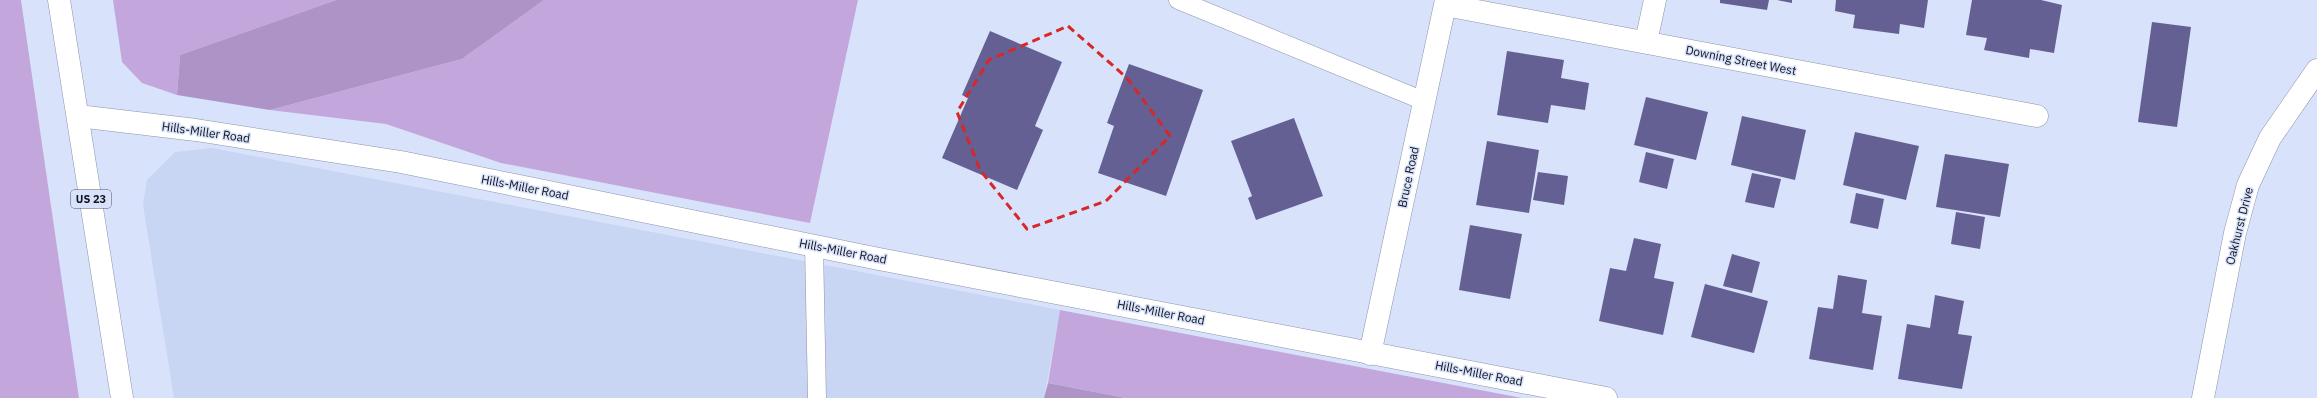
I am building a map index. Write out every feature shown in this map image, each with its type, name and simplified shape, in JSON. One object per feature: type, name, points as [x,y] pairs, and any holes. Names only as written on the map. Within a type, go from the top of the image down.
[{"type":"main road","name":"US 23","points":[[59,0],[122,398]]},
{"type":"main road","points":[[1646,42],[1655,0]]},
{"type":"main road","name":"Bruce Road","points":[[1370,354],[1445,2]]},
{"type":"main road","name":"Downing Street West","points":[[1445,2],[1646,42],[2037,116]]},
{"type":"main road","name":"Oakhurst Drive","points":[[2203,398],[2235,234],[2248,185],[2270,138],[2317,70]]},
{"type":"main road","name":"Hills-Miller Road","points":[[78,116],[196,130],[401,162],[814,245],[1254,329],[1370,354],[1434,364],[1606,398]]},
{"type":"lane","points":[[1178,0],[1424,101]]},
{"type":"lane","points":[[814,245],[818,398]]},
{"type":"highlighted area","points":[[1068,26],[1127,78],[1170,136],[1106,201],[1027,229],[980,170],[957,112],[989,60]]},
{"type":"shaded area","points":[[0,0],[21,0],[79,398],[0,398]]},
{"type":"shaded area","points":[[113,0],[336,0],[180,55],[177,95],[142,83],[122,62]]},
{"type":"shaded area","points":[[336,0],[544,0],[462,59],[270,110],[177,95],[180,55]]},
{"type":"shaded area","points":[[544,0],[858,0],[810,223],[501,163],[386,124],[270,110],[462,59]]},
{"type":"shaded area","points":[[212,148],[1060,310],[1044,398],[174,398],[143,205],[147,180],[175,152]]},
{"type":"shaded area","points":[[1060,310],[1522,398],[1126,398],[1048,383]]},
{"type":"shaded area","points":[[1048,383],[1126,398],[1044,398]]},
{"type":"building","points":[[1720,0],[1769,0],[1767,10],[1720,3]]},
{"type":"building","points":[[1777,0],[1792,0],[1792,3]]},
{"type":"building","points":[[1836,0],[1928,0],[1924,28],[1900,24],[1899,34],[1853,28],[1855,15],[1835,11]]},
{"type":"building","points":[[1972,0],[2041,0],[2062,5],[2054,53],[2030,49],[2029,58],[1984,50],[1987,38],[1966,35]]},
{"type":"building","points":[[2152,22],[2191,27],[2177,127],[2138,122]]},
{"type":"building","points":[[990,31],[1062,62],[1035,126],[1043,130],[1017,190],[942,158],[968,98],[962,95]]},
{"type":"building","points":[[1507,51],[1564,60],[1561,78],[1589,83],[1585,110],[1551,105],[1548,123],[1497,115]]},
{"type":"building","points":[[1129,64],[1203,90],[1166,196],[1098,173],[1114,126],[1107,123]]},
{"type":"building","points":[[1646,97],[1708,112],[1696,160],[1634,145]]},
{"type":"building","points":[[1742,116],[1806,130],[1795,180],[1731,165]]},
{"type":"building","points":[[1294,118],[1323,196],[1256,220],[1248,198],[1252,196],[1231,141]]},
{"type":"building","points":[[1855,132],[1919,146],[1906,200],[1843,185]]},
{"type":"building","points":[[1487,141],[1539,150],[1529,213],[1476,205]]},
{"type":"building","points":[[1646,152],[1674,159],[1667,189],[1639,182]]},
{"type":"building","points":[[1945,154],[2009,164],[2000,217],[1936,207]]},
{"type":"building","points":[[1538,172],[1568,176],[1564,205],[1533,200]]},
{"type":"building","points":[[1752,173],[1781,179],[1774,208],[1745,202]]},
{"type":"building","points":[[1856,193],[1884,199],[1878,229],[1850,223]]},
{"type":"building","points":[[1956,212],[1985,217],[1980,249],[1951,244]]},
{"type":"building","points":[[1470,225],[1522,234],[1510,299],[1459,290]]},
{"type":"building","points":[[1634,238],[1661,244],[1654,278],[1674,282],[1663,335],[1599,321],[1610,268],[1626,271]]},
{"type":"building","points":[[1732,254],[1760,262],[1752,293],[1723,286]]},
{"type":"building","points":[[1838,275],[1867,280],[1862,313],[1882,316],[1873,370],[1809,359],[1818,307],[1833,309]]},
{"type":"building","points":[[1705,284],[1768,301],[1754,353],[1691,337]]},
{"type":"building","points":[[1935,295],[1964,301],[1958,334],[1972,336],[1962,389],[1898,379],[1907,324],[1930,328]]}]
